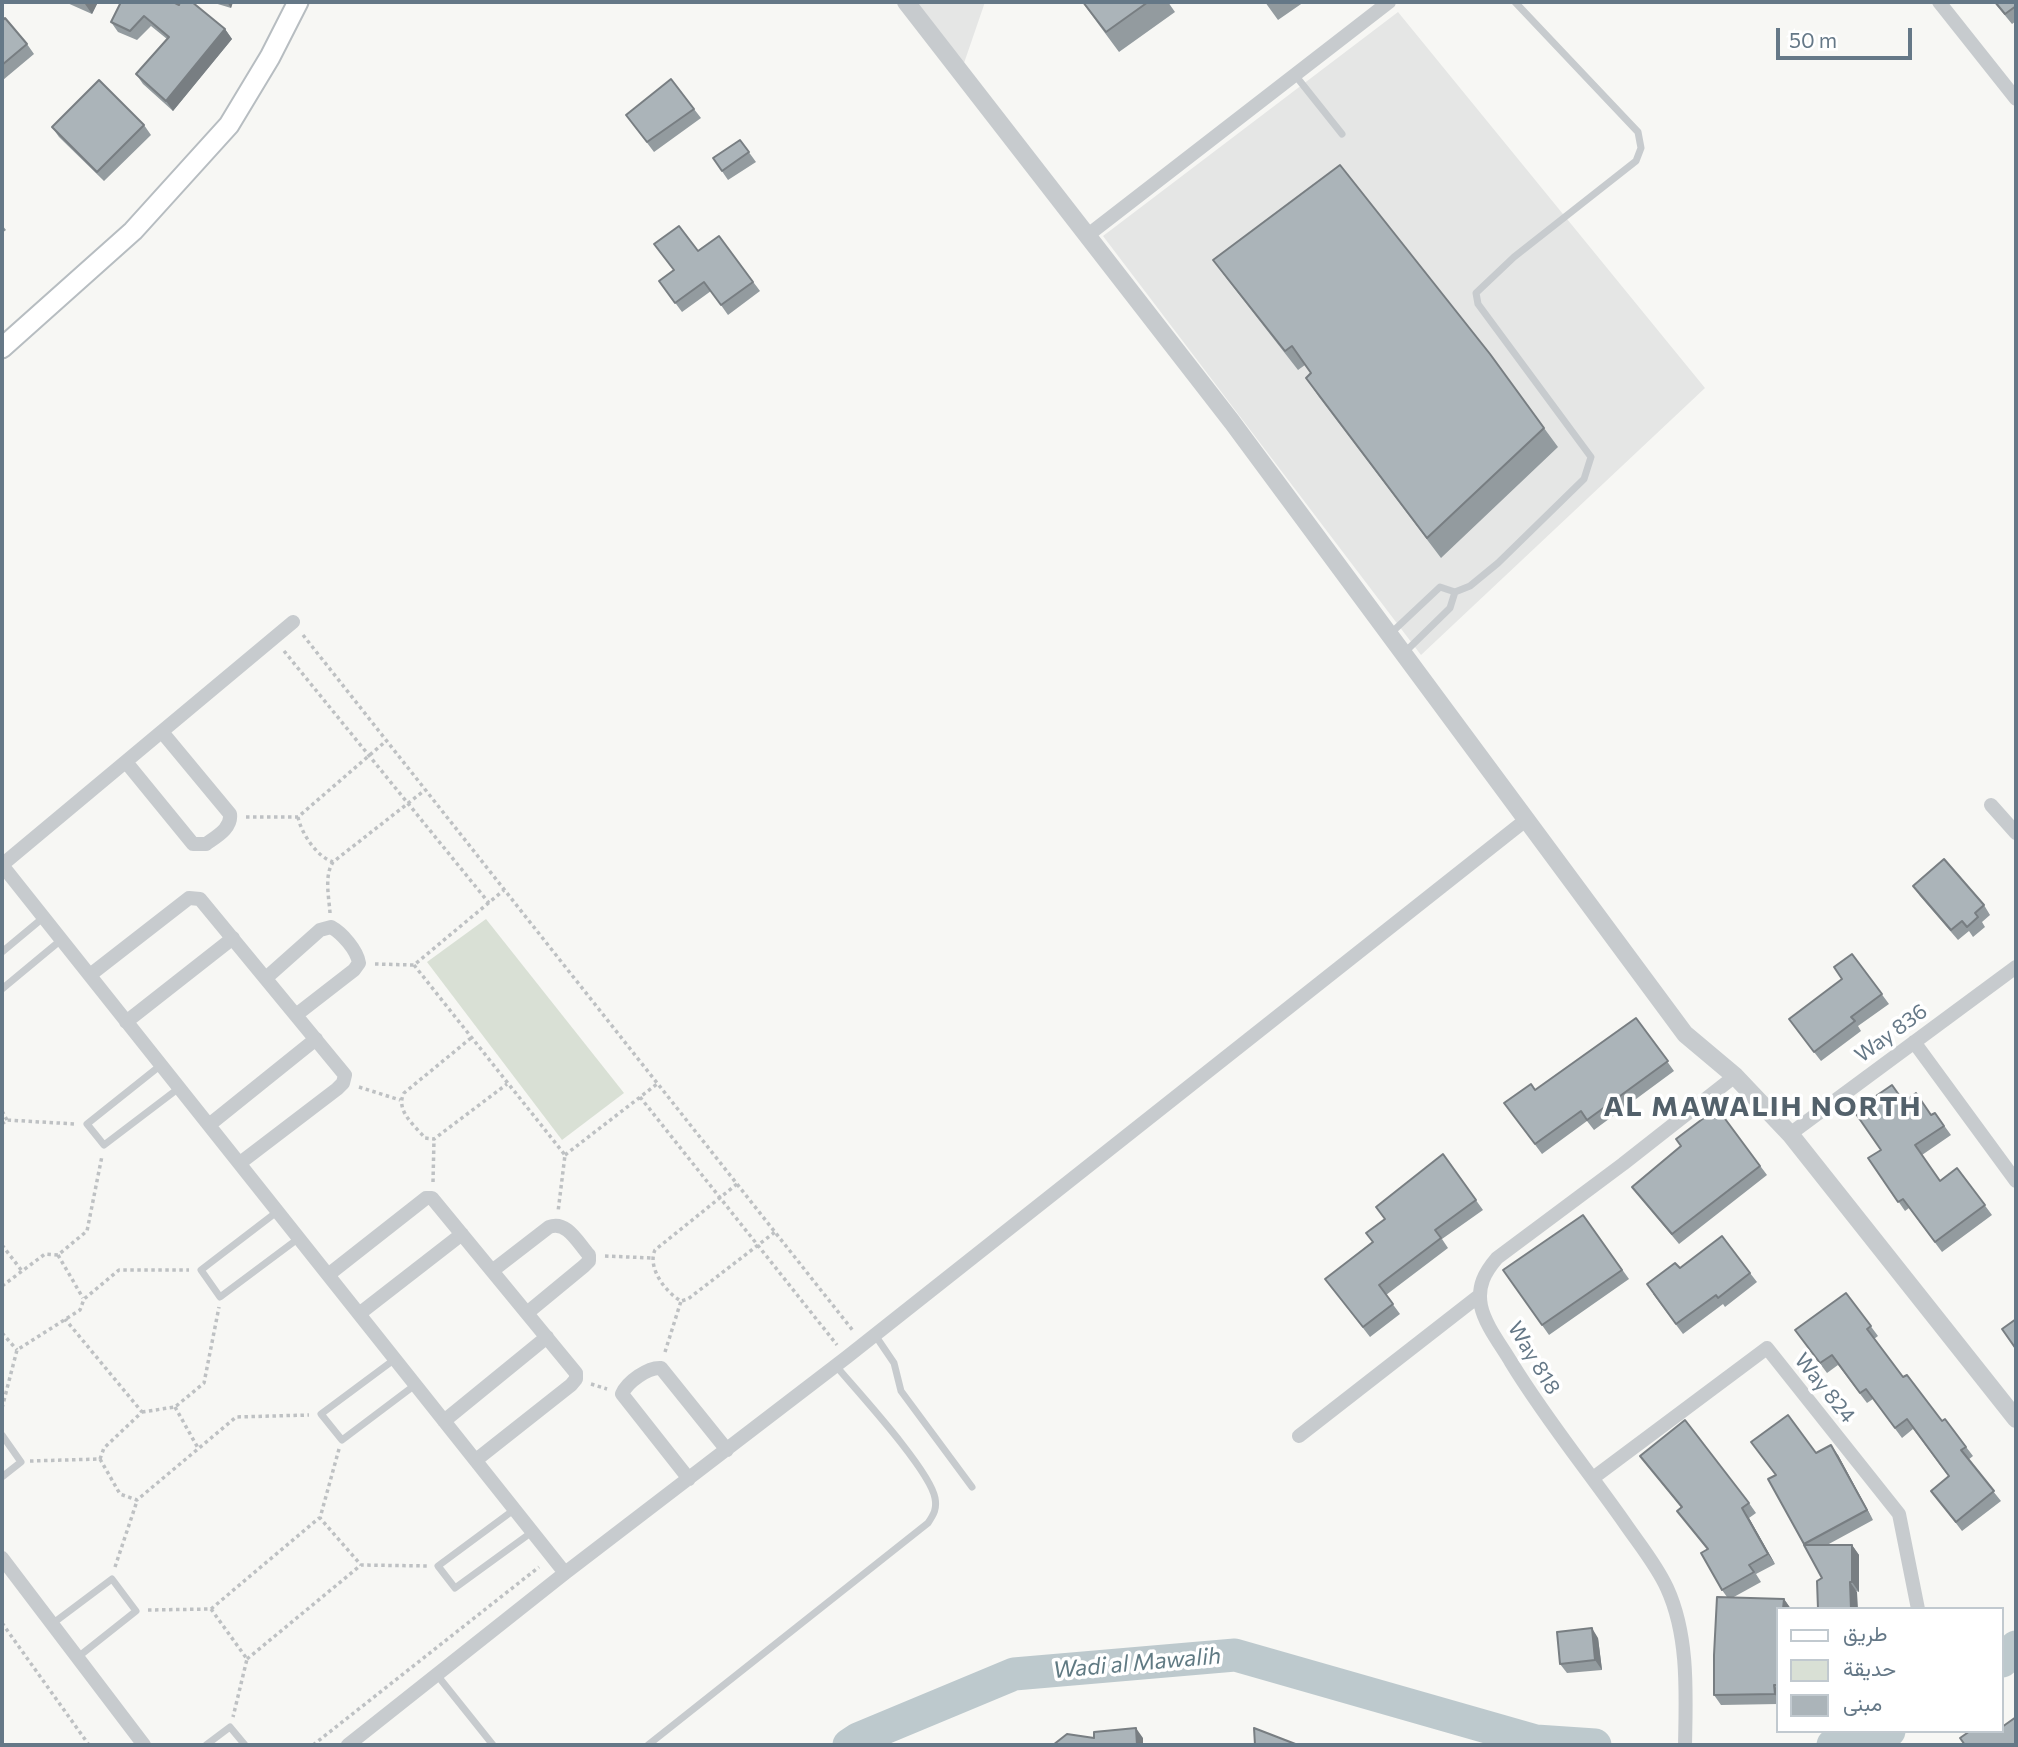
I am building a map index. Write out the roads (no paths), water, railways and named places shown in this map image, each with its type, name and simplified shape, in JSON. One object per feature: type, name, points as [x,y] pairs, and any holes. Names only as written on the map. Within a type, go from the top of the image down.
[{"type":"main road","points":[[2,348],[133,231],[229,125],[270,57],[298,2]]},
{"type":"street","points":[[906,2],[1232,422],[1685,1034],[1735,1076],[1790,1134],[2016,1419]]},
{"type":"street","points":[[1088,235],[1389,2]]},
{"type":"street","points":[[1939,2],[2016,99]]},
{"type":"street","points":[[293,622],[2,865],[565,1573]]},
{"type":"street","points":[[126,762],[193,844],[206,844],[228,827],[231,817],[162,732]]},
{"type":"street","points":[[1991,805],[2016,833]]},
{"type":"street","points":[[348,1745],[565,1573],[842,1362],[1527,820]]},
{"type":"street","points":[[90,975],[189,898],[200,899],[316,1039],[344,1079],[240,1163]]},
{"type":"street","points":[[266,978],[320,930],[331,927],[337,930],[358,955],[359,963],[354,970],[296,1015]]},
{"type":"street","points":[[126,1022],[233,938]]},
{"type":"street","name":"Way 836","points":[[1790,1134],[2016,967]]},
{"type":"street","points":[[209,1125],[316,1039]]},
{"type":"street","points":[[1914,1042],[2016,1181]]},
{"type":"street","points":[[1299,1436],[1479,1295],[1484,1276],[1497,1258],[1735,1076]]},
{"type":"street","points":[[328,1275],[426,1198],[432,1198],[576,1373],[576,1379],[476,1460]]},
{"type":"street","points":[[492,1271],[556,1224],[564,1226],[589,1255],[589,1261],[584,1266],[527,1313]]},
{"type":"street","points":[[359,1314],[462,1234]]},
{"type":"street","name":"Way 818","points":[[1479,1295],[1481,1308],[1494,1333],[1538,1406],[1653,1562],[1668,1590],[1680,1632],[1686,1696],[1685,1745]]},
{"type":"street","points":[[444,1421],[547,1337]]},
{"type":"street","name":"Way 824","points":[[1593,1478],[1767,1348],[1899,1514],[1918,1607]]},
{"type":"street","points":[[689,1479],[622,1394],[624,1389],[650,1368],[661,1368],[727,1450]]},
{"type":"street","points":[[2,1558],[144,1745]]},
{"type":"lane","points":[[1390,634],[1440,587],[1455,592],[1471,586],[1498,563],[1584,479],[1591,457],[1478,304],[1476,293],[1514,257],[1636,161],[1641,148],[1638,132],[1515,2]]},
{"type":"lane","points":[[1295,75],[1342,134]]},
{"type":"lane","points":[[1404,654],[1450,608],[1455,592]]},
{"type":"lane","points":[[2,952],[44,917]]},
{"type":"lane","points":[[2,989],[62,939]]},
{"type":"lane","points":[[161,1065],[87,1124],[104,1145],[179,1087]]},
{"type":"lane","points":[[278,1211],[201,1270],[220,1297],[299,1238]]},
{"type":"lane","points":[[870,1339],[894,1363],[901,1391],[972,1487]]},
{"type":"lane","points":[[395,1359],[321,1414],[342,1440],[415,1384]]},
{"type":"lane","points":[[648,1745],[928,1523],[936,1510],[935,1496],[925,1475],[842,1362]]},
{"type":"lane","points":[[2,1435],[21,1462],[2,1477]]},
{"type":"lane","points":[[515,1509],[438,1566],[455,1588],[532,1532]]},
{"type":"lane","points":[[52,1624],[112,1579],[136,1611],[77,1657]]},
{"type":"lane","points":[[437,1675],[493,1745]]},
{"type":"lane","points":[[206,1745],[230,1727],[245,1745]]},
{"type":"waterway","name":"Wadi al Mawalih","points":[[2004,1659],[2016,1647]]},
{"type":"waterway","name":"Wadi al Mawalih","points":[[849,1745],[1014,1674],[1235,1655],[1536,1741],[1595,1745]]},
{"type":"waterway","name":"Wadi al Mawalih","points":[[1833,1745],[1881,1733]]},
{"type":"district","name":"AL MAWALIH NORTH","points":[[1763,1107]]}]
